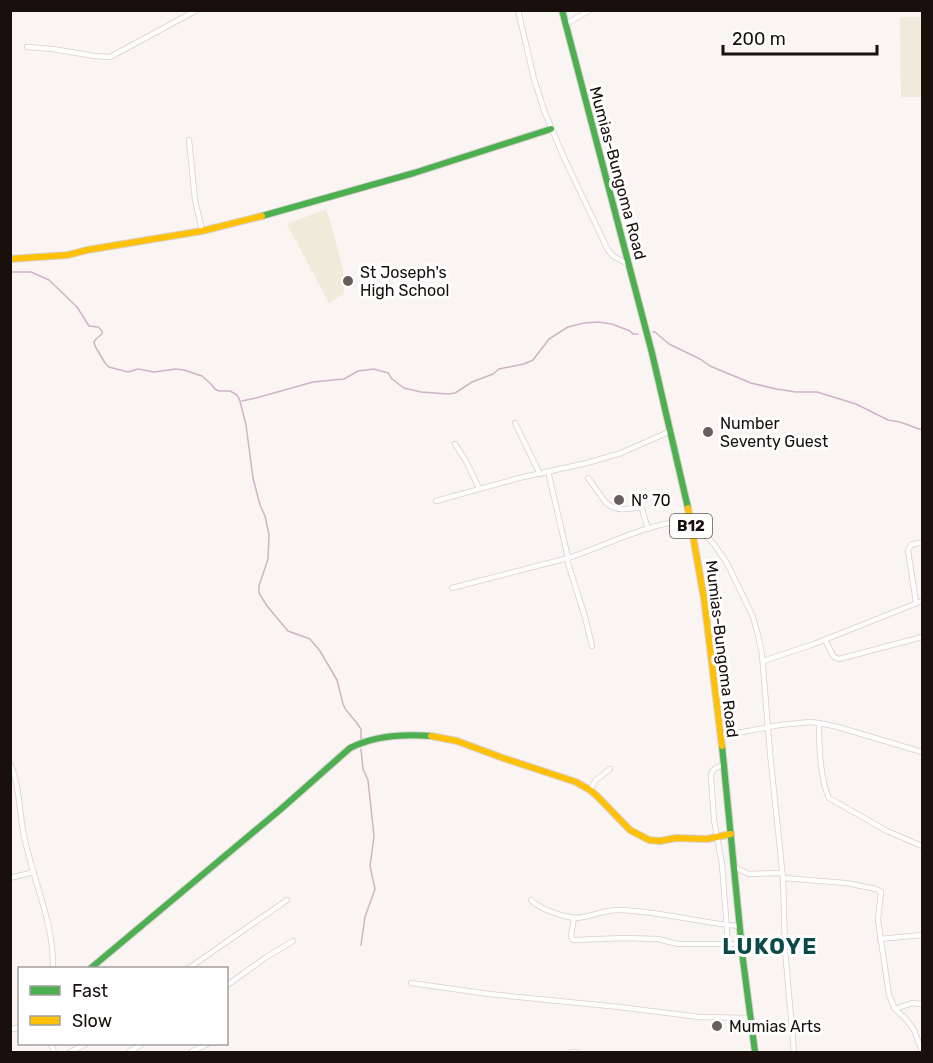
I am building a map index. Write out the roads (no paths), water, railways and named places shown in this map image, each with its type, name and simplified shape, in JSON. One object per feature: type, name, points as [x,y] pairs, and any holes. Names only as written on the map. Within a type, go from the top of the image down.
[{"type":"main road","name":"Mumias-Bungoma Road","points":[[562,10],[671,431],[693,535],[708,628],[721,736],[739,926],[755,1053]]},
{"type":"main road","points":[[10,259],[59,256],[202,231],[364,188],[551,129]]},
{"type":"main road","points":[[93,967],[357,744],[392,737],[448,738],[504,759],[545,771],[590,790],[626,828],[650,840],[677,838],[718,841],[731,834]]},
{"type":"street","points":[[27,47],[53,48],[110,57],[196,10]]},
{"type":"street","points":[[518,10],[540,98],[551,129],[605,246],[613,256],[628,264]]},
{"type":"street","points":[[566,24],[590,10]]},
{"type":"street","points":[[189,140],[195,200],[202,231]]},
{"type":"street","points":[[515,423],[540,474]]},
{"type":"street","points":[[436,501],[479,488],[615,455],[671,431]]},
{"type":"street","points":[[455,444],[479,488]]},
{"type":"street","points":[[548,471],[568,563],[592,646]]},
{"type":"street","points":[[588,478],[610,506],[624,509],[641,507],[648,529]]},
{"type":"street","points":[[452,588],[568,558],[648,529],[690,520]]},
{"type":"street","points":[[693,535],[700,534],[706,537],[727,563],[753,617],[758,635],[763,661],[783,876],[785,949],[794,1053]]},
{"type":"street","points":[[916,603],[908,548],[912,544],[922,542]]},
{"type":"street","points":[[763,661],[825,640],[922,601]]},
{"type":"street","points":[[825,640],[834,657],[839,659],[922,637]]},
{"type":"street","points":[[721,736],[810,722],[838,727],[922,752]]},
{"type":"street","points":[[819,723],[822,769],[829,798],[887,831],[922,846]]},
{"type":"street","points":[[10,763],[16,778],[24,836],[50,932],[53,967]]},
{"type":"street","points":[[724,765],[715,767],[712,771],[713,806],[722,864],[728,944]]},
{"type":"street","points":[[590,790],[596,780],[610,769]]},
{"type":"street","points":[[713,806],[728,803]]},
{"type":"street","points":[[718,841],[732,842]]},
{"type":"street","points":[[722,864],[734,865],[749,874],[846,883],[880,891],[882,894],[878,915],[888,988],[895,1009],[910,1024],[922,1051]]},
{"type":"street","points":[[10,878],[34,872]]},
{"type":"street","points":[[723,881],[735,881]]},
{"type":"street","points":[[192,967],[287,900]]},
{"type":"street","points":[[531,900],[537,906],[574,918],[619,910],[739,926]]},
{"type":"street","points":[[725,902],[737,902]]},
{"type":"street","points":[[574,918],[571,936],[574,940],[624,938],[661,940],[678,944],[741,944]]},
{"type":"street","points":[[880,939],[922,935]]},
{"type":"street","points":[[228,985],[293,941]]},
{"type":"street","points":[[411,983],[699,1017],[749,1018]]},
{"type":"street","points":[[895,1009],[912,1003],[922,1004]]},
{"type":"street","points":[[70,1053],[84,1045]]},
{"type":"street","points":[[191,1053],[205,1045]]},
{"type":"street","points":[[571,1052],[576,1053]]},
{"type":"waterway","points":[[10,272],[31,272],[49,280],[77,307],[89,326],[98,327],[102,334],[94,342],[95,346],[109,367],[128,372],[138,369],[154,372],[184,370],[202,376],[219,391],[230,391],[237,395],[246,425],[253,478],[269,535],[268,559],[259,593],[288,631],[310,639],[320,651],[337,680],[346,710],[361,729],[361,740]]},
{"type":"waterway","points":[[242,401],[313,382],[344,379],[358,371],[374,369],[388,373],[404,388],[421,392],[455,393],[499,369],[533,360],[549,339],[568,327],[598,322],[612,324],[638,334]]},
{"type":"waterway","points":[[653,332],[669,344],[710,366],[751,383],[796,392],[817,392],[856,404],[888,420],[922,430]]},
{"type":"waterway","points":[[361,749],[363,769],[368,780],[374,836],[370,866],[375,889],[365,917],[361,945]]},
{"type":"place","name":"St Joseph's High School","points":[[348,281]]},
{"type":"place","name":"Number Seventy Guest","points":[[708,432]]},
{"type":"place","name":"N° 70","points":[[619,500]]},
{"type":"place","name":"Mumias Arts","points":[[717,1026]]},
{"type":"district","name":"LUKOYE","points":[[770,946]]}]
